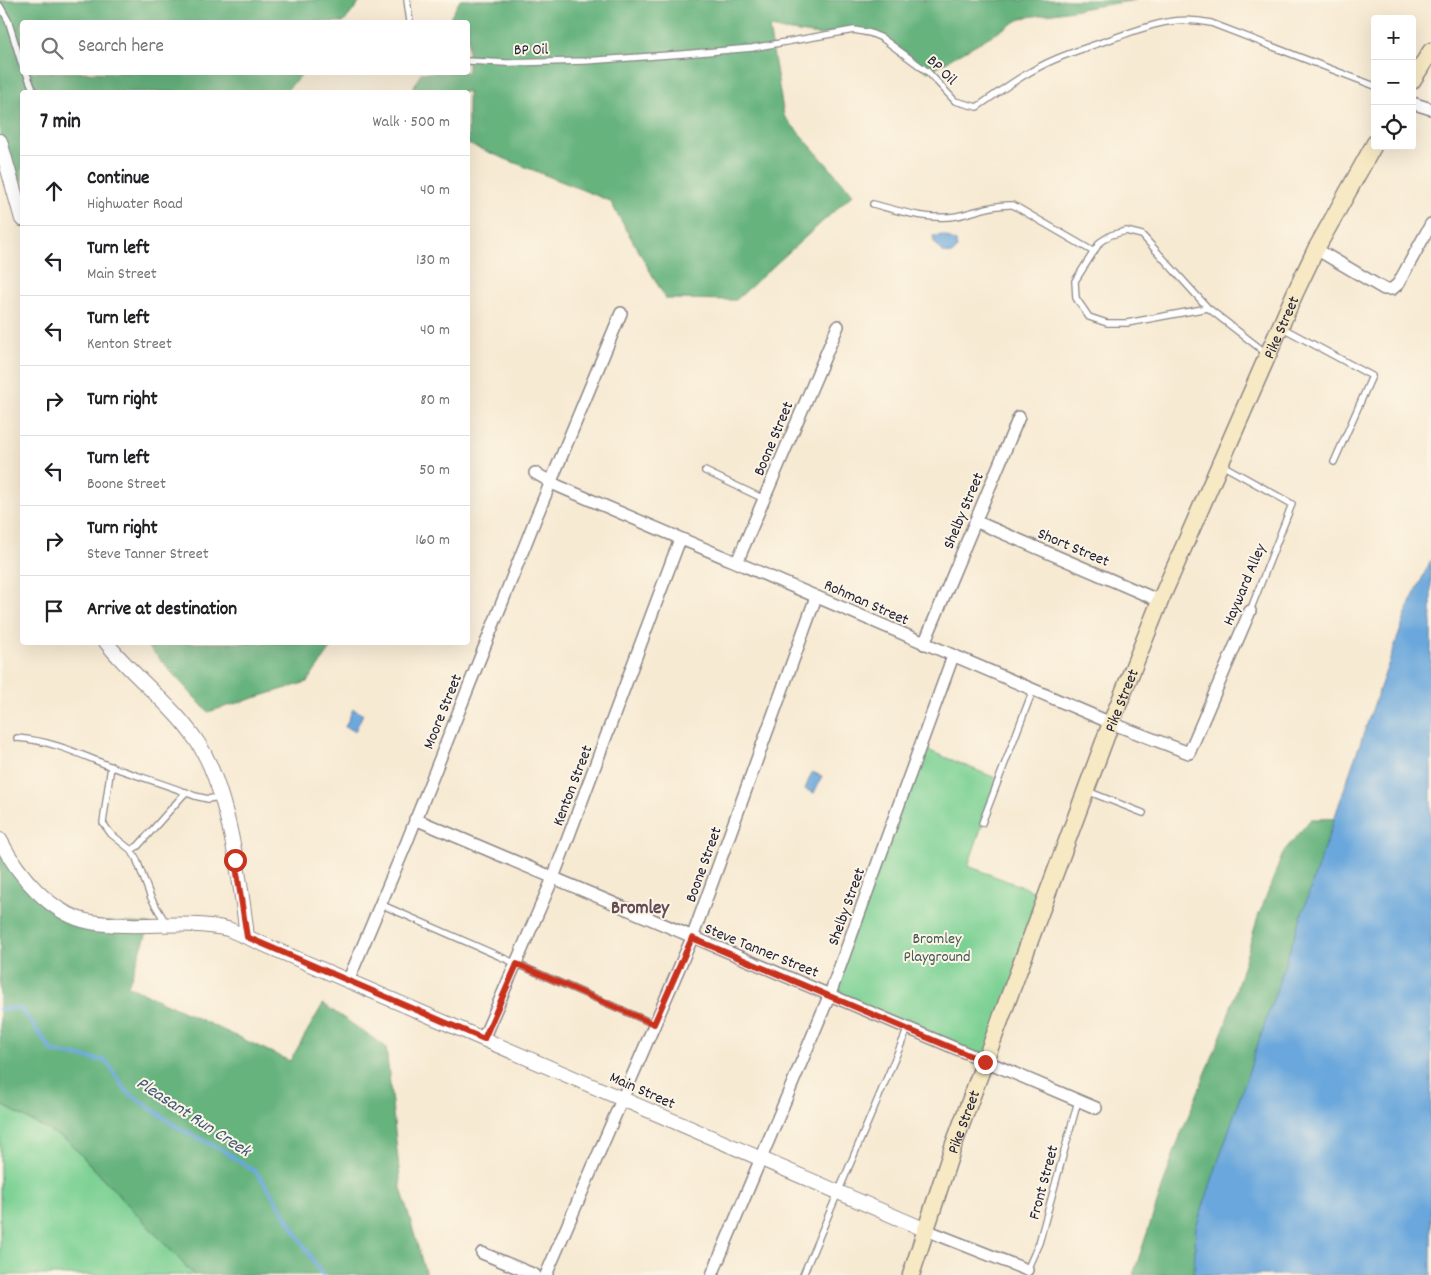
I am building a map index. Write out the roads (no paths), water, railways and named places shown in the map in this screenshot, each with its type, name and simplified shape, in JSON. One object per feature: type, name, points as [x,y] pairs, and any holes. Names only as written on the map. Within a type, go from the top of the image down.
[{"type":"main road","points":[[1416,75],[1431,51]]},
{"type":"main road","name":"Pike Street","points":[[911,1275],[985,1062],[1110,723],[1219,463],[1280,327],[1316,249],[1371,150]]},
{"type":"street","points":[[1416,104],[1431,109]]},
{"type":"street","points":[[0,141],[20,212]]},
{"type":"street","points":[[1316,249],[1384,289],[1392,289],[1398,284],[1431,224]]},
{"type":"street","name":"Moore Street","points":[[348,981],[551,482],[622,313]]},
{"type":"street","name":"Boone Street","points":[[737,562],[838,326]]},
{"type":"street","name":"Shelby Street","points":[[924,644],[1019,417]]},
{"type":"street","name":"Rohman Street","points":[[535,473],[551,482],[680,539],[924,644],[1110,723],[1189,752]]},
{"type":"street","name":"Short Street","points":[[976,522],[1160,601]]},
{"type":"street","name":"Kenton Street","points":[[484,1039],[553,878],[680,539]]},
{"type":"street","name":"Boone Street","points":[[546,1275],[692,938],[816,597]]},
{"type":"street","name":"Hayward Alley","points":[[1189,752],[1250,611]]},
{"type":"street","points":[[108,645],[117,657],[176,714],[197,740],[209,764],[220,797],[235,860],[247,937]]},
{"type":"street","name":"Shelby Street","points":[[712,1275],[830,994],[953,656]]},
{"type":"street","name":"Steve Tanner Street","points":[[415,819],[1096,1108]]},
{"type":"street","name":"Main Street","points":[[0,840],[27,880],[42,895],[67,912],[90,922],[212,926],[247,937],[926,1230],[1027,1270]]},
{"type":"street","points":[[482,1253],[535,1275]]},
{"type":"lane","points":[[408,0],[410,20]]},
{"type":"lane","points":[[0,6],[8,20],[20,58]]},
{"type":"lane","name":"BP Oil","points":[[470,61],[507,63],[575,61],[683,54],[752,48],[854,30],[870,33],[882,38],[928,72],[955,101],[977,107],[1021,77],[1055,59],[1155,24],[1192,19],[1211,23],[1371,84]]},
{"type":"lane","points":[[27,75],[33,90]]},
{"type":"lane","points":[[873,204],[911,214],[955,216],[998,204],[1013,205],[1094,252]]},
{"type":"lane","points":[[1208,308],[1127,323],[1106,323],[1089,317],[1076,298],[1075,281],[1100,242],[1111,235],[1126,231],[1142,235],[1208,308],[1268,354]]},
{"type":"lane","points":[[1280,327],[1372,376],[1334,462]]},
{"type":"lane","name":"Hayward Alley","points":[[1219,463],[1292,504],[1250,611]]},
{"type":"lane","points":[[705,471],[764,499]]},
{"type":"lane","points":[[982,823],[1033,690]]},
{"type":"lane","points":[[18,738],[42,740],[77,751],[110,766],[208,799],[220,797]]},
{"type":"lane","points":[[110,766],[103,823],[111,834],[131,850],[151,898],[166,923]]},
{"type":"lane","points":[[1086,790],[1143,813]]},
{"type":"lane","points":[[131,850],[138,846],[186,792]]},
{"type":"lane","points":[[380,904],[654,1024]]},
{"type":"lane","points":[[803,1275],[908,1028]]},
{"type":"lane","name":"Front Street","points":[[1027,1270],[1039,1244],[1079,1100]]},
{"type":"water","points":[[943,235],[956,242],[957,249],[952,254],[944,253],[934,242],[933,236]]},
{"type":"water","points":[[1431,560],[1431,1275],[1194,1275],[1196,1227],[1351,769],[1410,603]]},
{"type":"water","points":[[353,709],[363,714],[355,731],[345,727]]},
{"type":"water","points":[[812,772],[822,776],[814,793],[805,789]]},
{"type":"waterway","name":"Pleasant Run Creek","points":[[0,1009],[20,1008],[53,1052],[106,1061],[126,1091],[177,1127],[224,1151],[257,1173],[275,1198],[322,1275]]},
{"type":"district","name":"Bromley","points":[[640,906]]},
{"type":"park label","name":"Bromley Playground","points":[[937,946]]}]
